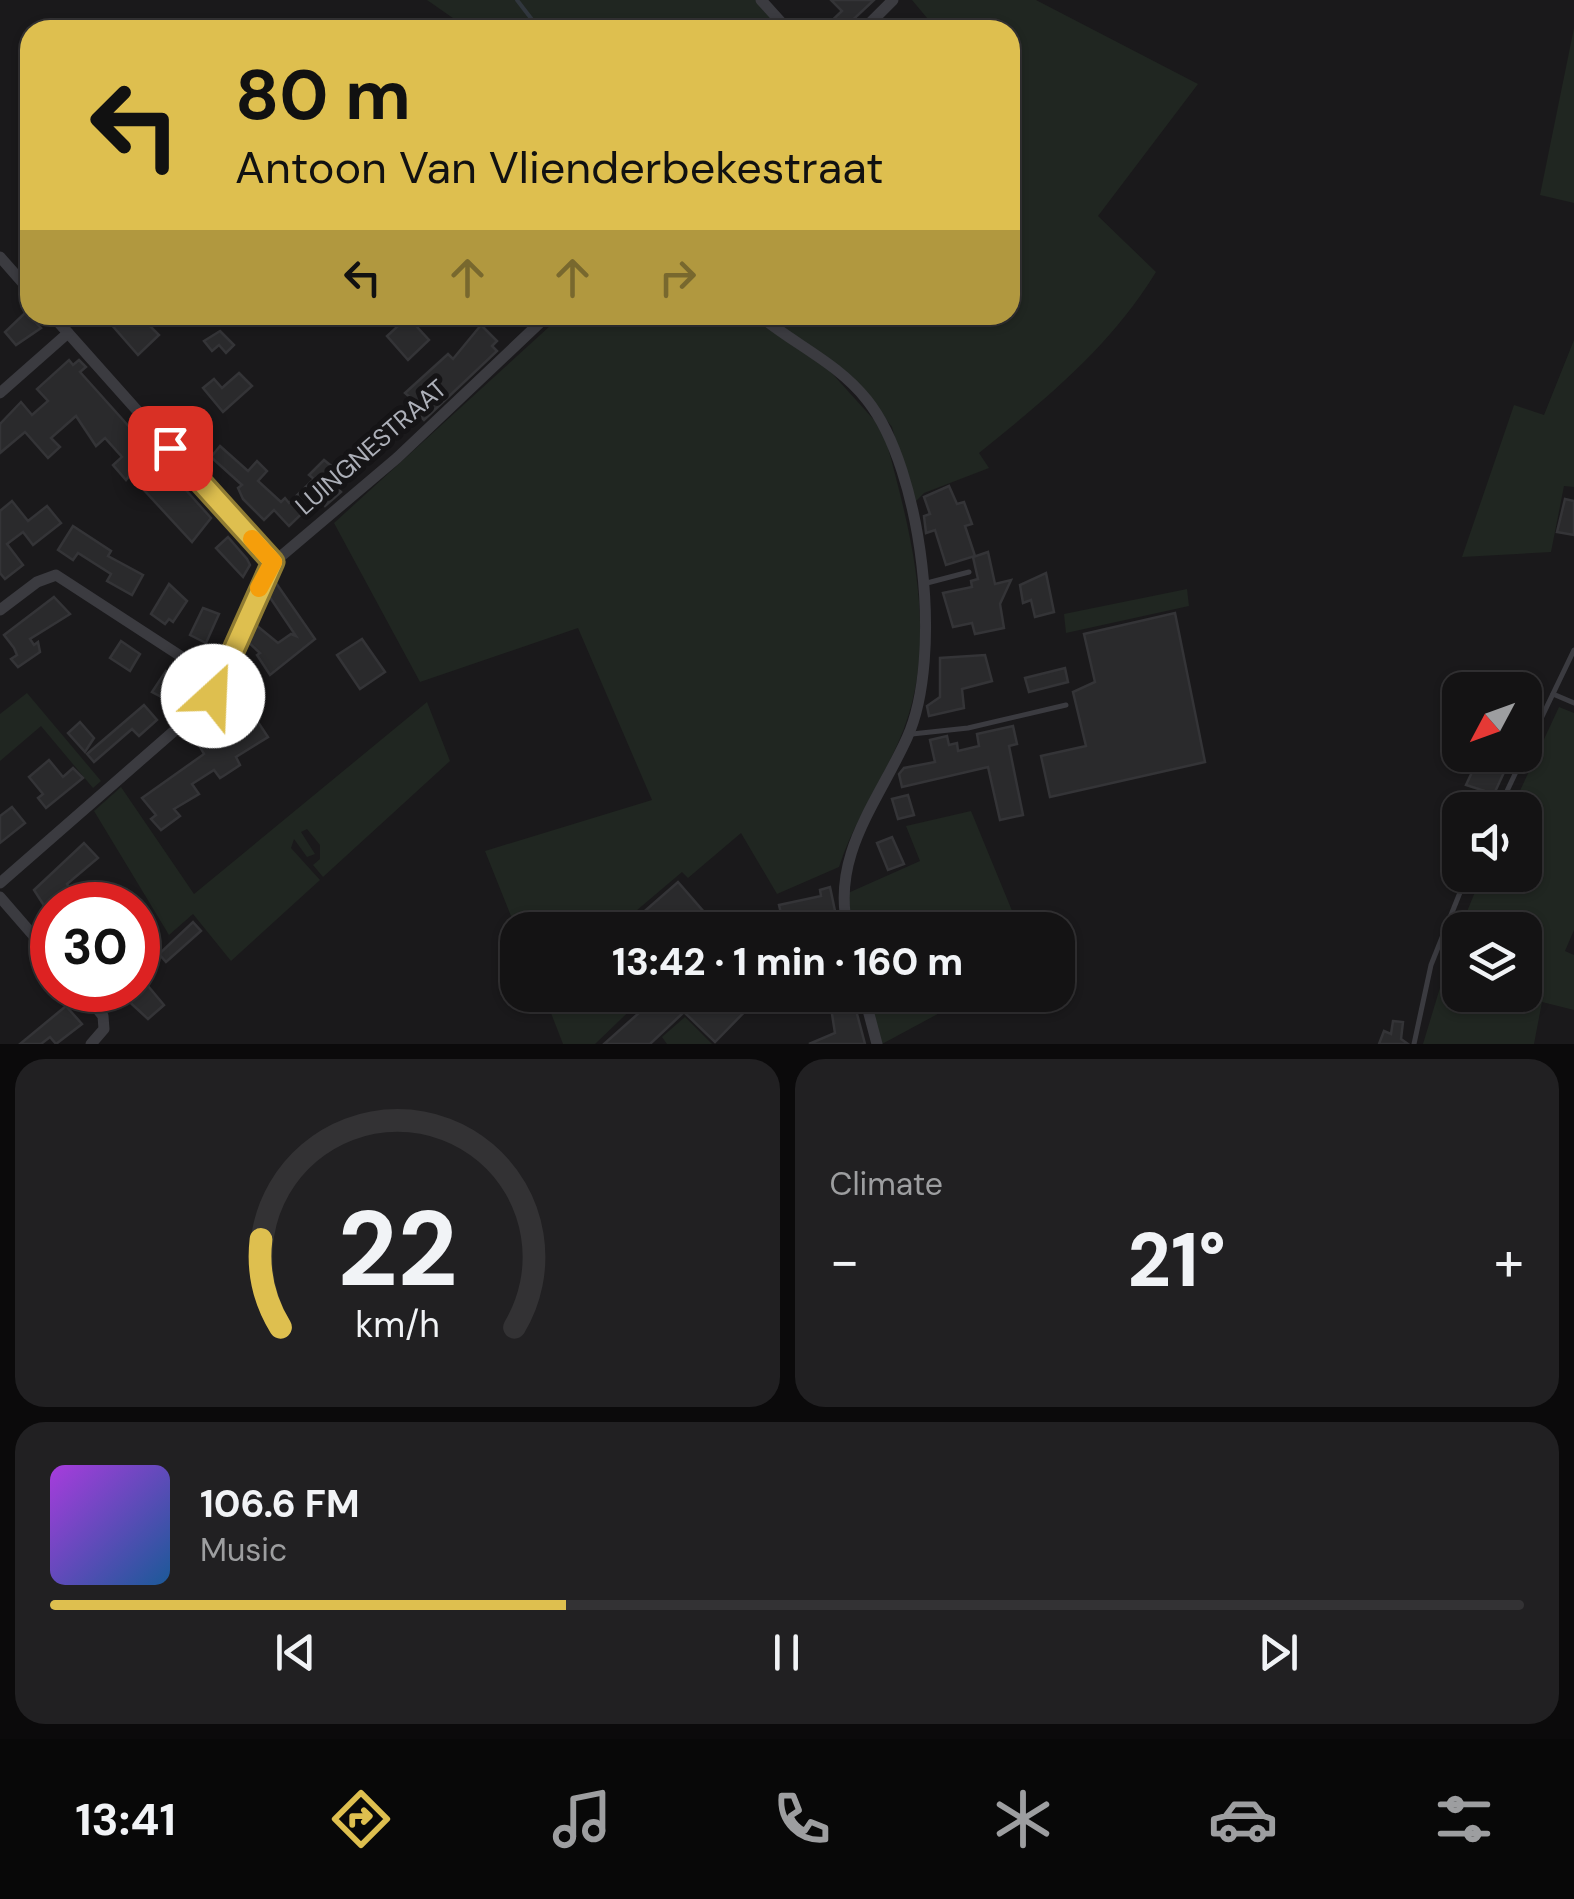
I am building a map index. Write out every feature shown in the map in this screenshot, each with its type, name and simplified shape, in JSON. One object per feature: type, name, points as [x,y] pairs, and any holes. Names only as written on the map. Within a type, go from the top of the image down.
[{"type":"street","points":[[761,0],[779,20]]},
{"type":"street","points":[[873,20],[893,0]]},
{"type":"street","points":[[1,259],[20,279]]},
{"type":"street","points":[[61,325],[273,562]]},
{"type":"street","name":"LUINGNESTRAAT","points":[[0,883],[166,742],[222,682],[273,562],[397,458],[537,325]]},
{"type":"street","points":[[773,325],[837,369],[882,420],[899,461],[924,584],[928,638],[921,697],[909,734],[855,836],[843,893],[846,912]]},
{"type":"street","points":[[0,392],[68,332]]},
{"type":"street","points":[[0,610],[37,582],[56,575],[222,682]]},
{"type":"street","points":[[0,897],[30,931]]},
{"type":"street","points":[[91,1044],[104,1029],[100,1012]]},
{"type":"street","points":[[869,1012],[878,1044]]},
{"type":"lane","points":[[924,584],[969,572]]},
{"type":"lane","points":[[1542,717],[1574,650]]},
{"type":"lane","points":[[1553,694],[1574,703]]},
{"type":"lane","points":[[909,734],[968,728],[1066,705]]},
{"type":"lane","points":[[1414,1044],[1431,965],[1460,892]]},
{"type":"shaded area","points":[[427,0],[757,0],[773,20],[456,20]]},
{"type":"shaded area","points":[[912,0],[1036,0],[1198,84],[1098,216],[1156,272],[1138,299],[1076,370],[979,453],[989,468],[924,493],[913,504],[892,427],[868,396],[779,325],[1020,325],[1020,20],[929,20]]},
{"type":"shaded area","points":[[1574,28],[1574,203],[1540,195]]},
{"type":"shaded area","points":[[551,325],[765,325],[829,370],[875,421],[887,444],[913,556],[920,632],[918,670],[911,707],[898,743],[839,867],[777,894],[741,833],[688,878],[682,872],[635,912],[509,912],[485,851],[652,800],[578,628],[420,682],[334,523]]},
{"type":"shaded area","points":[[1574,340],[1574,487],[1564,486],[1551,552],[1462,557],[1514,405],[1544,415]]},
{"type":"shaded area","points":[[1187,589],[1189,606],[1066,633],[1064,614]]},
{"type":"shaded area","points":[[27,693],[101,781],[93,788],[41,726],[0,761],[0,714]]},
{"type":"shaded area","points":[[427,702],[450,761],[323,877],[313,865],[320,859],[320,845],[307,829],[301,832],[315,854],[307,857],[294,839],[291,848],[320,880],[231,961],[193,914],[169,935],[160,920],[160,882],[137,882],[94,811],[121,787],[194,894]]},
{"type":"shaded area","points":[[1559,707],[1574,713],[1574,930],[1565,951],[1574,955],[1574,1010],[1542,1002],[1542,912],[1467,912],[1475,892],[1542,892],[1542,792],[1519,792],[1529,772],[1542,772],[1542,743]]},
{"type":"shaded area","points":[[971,811],[1013,912],[850,912],[848,893],[920,861],[906,826]]},
{"type":"shaded area","points":[[1442,981],[1442,1012],[1540,1012],[1534,1044],[1423,1044]]},
{"type":"shaded area","points":[[551,1012],[628,1012],[595,1044],[563,1044]]},
{"type":"shaded area","points":[[873,1012],[941,1012],[882,1044]]},
{"type":"shaded area","points":[[685,1017],[712,1044],[667,1044],[662,1037]]},
{"type":"building","points":[[831,0],[874,0],[853,20],[833,20],[842,11]]},
{"type":"building","points":[[20,318],[20,325],[41,328],[16,345],[5,332]]},
{"type":"building","points":[[112,325],[149,325],[159,335],[138,355]]},
{"type":"building","points":[[415,325],[429,340],[408,360],[387,336],[397,327]]},
{"type":"building","points":[[481,325],[497,341],[492,346],[497,351],[424,420],[415,411],[420,406],[405,393],[448,354],[453,359]]},
{"type":"building","points":[[220,331],[234,345],[226,353],[219,345],[212,351],[204,341]]},
{"type":"building","points":[[69,360],[73,365],[79,360],[86,367],[80,372],[211,518],[192,542],[130,475],[126,480],[113,465],[122,457],[105,438],[96,446],[76,416],[51,438],[60,447],[48,458],[25,432],[0,453],[0,424],[21,402],[32,415],[48,401],[37,389]]},
{"type":"building","points":[[239,373],[252,386],[223,412],[203,388],[214,379],[222,388]]},
{"type":"building","points":[[220,446],[248,471],[257,461],[267,471],[258,481],[281,502],[285,498],[289,503],[314,479],[309,475],[324,460],[344,476],[334,485],[341,492],[325,506],[318,498],[289,526],[274,510],[264,520],[243,499],[238,488],[242,485],[211,457]]},
{"type":"building","points":[[949,486],[957,504],[964,502],[972,524],[965,526],[975,556],[946,565],[935,530],[926,533],[924,516],[930,514],[924,497]]},
{"type":"building","points":[[1565,499],[1574,501],[1574,535],[1557,532]]},
{"type":"building","points":[[12,501],[28,521],[47,506],[61,523],[33,545],[23,532],[7,544],[23,565],[5,579],[0,573],[0,511]]},
{"type":"building","points":[[73,526],[111,551],[108,556],[143,575],[132,595],[107,581],[111,574],[78,553],[73,560],[58,550]]},
{"type":"building","points":[[228,537],[250,565],[243,577],[216,548]]},
{"type":"building","points":[[988,552],[995,584],[1011,580],[1000,604],[1004,628],[975,634],[972,623],[953,627],[943,593],[972,587],[971,581],[978,579],[973,557]]},
{"type":"building","points":[[1046,573],[1054,612],[1035,617],[1031,600],[1023,603],[1020,585]]},
{"type":"building","points":[[276,583],[315,639],[270,675],[257,655],[260,653],[248,642],[256,625],[278,643],[291,634],[296,636],[269,596]]},
{"type":"building","points":[[169,584],[187,601],[173,622],[169,619],[165,624],[151,614]]},
{"type":"building","points":[[54,597],[70,614],[30,639],[34,645],[38,642],[40,652],[18,667],[11,659],[17,655],[14,648],[4,635]]},
{"type":"building","points":[[203,608],[219,614],[206,643],[190,635]]},
{"type":"building","points":[[1175,613],[1205,762],[1050,797],[1041,756],[1086,746],[1073,692],[1095,682],[1084,634]]},
{"type":"building","points":[[362,639],[385,672],[360,689],[337,655]]},
{"type":"building","points":[[121,641],[140,654],[130,671],[110,658]]},
{"type":"building","points":[[985,655],[992,681],[962,689],[964,708],[929,716],[927,706],[940,697],[940,658]]},
{"type":"building","points":[[1065,668],[1068,682],[1029,692],[1025,678]]},
{"type":"building","points":[[166,671],[175,676],[171,682],[184,690],[175,704],[152,692]]},
{"type":"building","points":[[144,705],[157,720],[139,736],[132,729],[94,762],[87,754]]},
{"type":"building","points":[[248,707],[268,737],[236,757],[240,765],[225,775],[220,778],[214,770],[192,784],[199,794],[174,809],[180,816],[161,830],[151,819],[156,815],[142,798],[204,754],[200,747],[227,730],[223,724]]},
{"type":"building","points":[[80,722],[94,738],[85,752],[68,733]]},
{"type":"building","points":[[1013,726],[1017,744],[1009,746],[1023,815],[1000,820],[988,767],[902,787],[899,774],[904,768],[935,762],[930,740],[947,736],[949,745],[957,743],[958,751],[979,746],[977,734]]},
{"type":"building","points":[[49,760],[63,777],[73,768],[83,778],[46,808],[38,798],[43,794],[29,777]]},
{"type":"building","points":[[1472,772],[1504,772],[1495,792],[1466,785]]},
{"type":"building","points":[[908,795],[914,815],[898,819],[892,799]]},
{"type":"building","points":[[12,807],[25,823],[0,843],[0,816]]},
{"type":"building","points":[[892,837],[904,864],[888,870],[877,843]]},
{"type":"building","points":[[84,843],[98,858],[69,882],[43,882]]},
{"type":"building","points":[[678,882],[704,912],[644,912]]},
{"type":"building","points":[[830,887],[835,912],[781,912],[779,905],[821,896],[820,890]]},
{"type":"building","points":[[193,922],[201,931],[166,962],[160,953]]},
{"type":"building","points":[[59,1012],[71,1012],[82,1024],[56,1044],[50,1037],[41,1044],[20,1044]]},
{"type":"building","points":[[640,1012],[684,1012],[650,1044],[604,1044]]},
{"type":"building","points":[[684,1012],[744,1012],[715,1042]]},
{"type":"building","points":[[832,1012],[857,1012],[865,1044],[809,1044],[835,1033]]},
{"type":"building","points":[[1393,1021],[1403,1022],[1401,1039],[1408,1044],[1379,1044],[1384,1031],[1391,1034]]},
{"type":"waterway","points":[[517,0],[532,20]]},
{"type":"slow traffic","points":[[252,539],[273,562],[259,588]]},
{"type":"route","points":[[170,448],[273,562],[213,696]]}]
